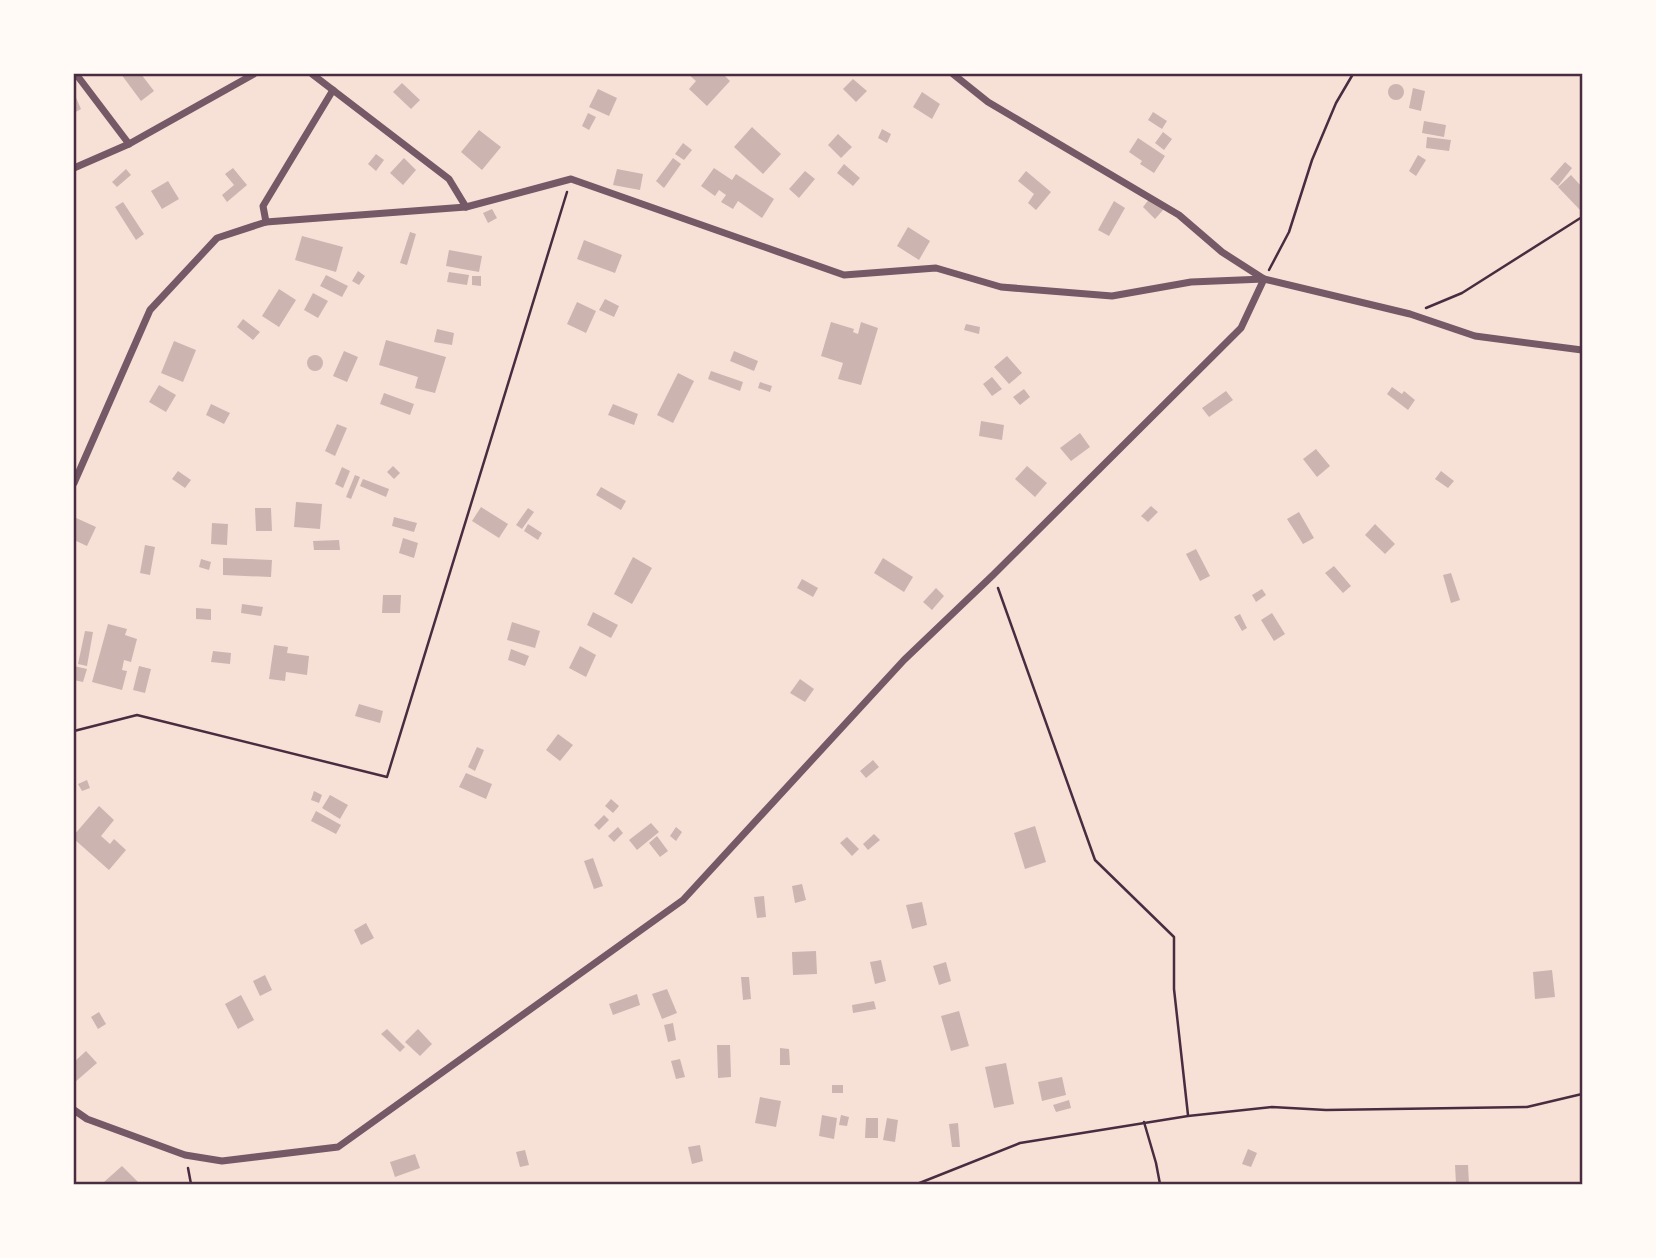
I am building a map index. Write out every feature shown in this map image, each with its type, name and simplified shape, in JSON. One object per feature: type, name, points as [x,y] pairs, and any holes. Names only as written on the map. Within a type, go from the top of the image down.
[{"type":"street","points":[[76,74],[129,144]]},
{"type":"street","points":[[74,168],[129,144],[254,74]]},
{"type":"street","points":[[312,74],[449,178],[466,207]]},
{"type":"street","points":[[953,74],[988,102],[1179,215],[1222,252],[1264,279]]},
{"type":"street","points":[[266,222],[263,205],[333,90]]},
{"type":"street","points":[[74,483],[150,310],[217,238],[266,222],[466,207],[571,179],[845,275],[936,268],[1001,287],[1112,296],[1191,282],[1264,279],[1410,314],[1475,337],[1583,350]]},
{"type":"street","points":[[74,1110],[87,1119],[185,1155],[222,1161],[338,1147],[683,900],[904,660],[1241,328],[1264,279]]},
{"type":"path","points":[[1264,279],[1289,232],[1312,160],[1336,103],[1353,74]]},
{"type":"path","points":[[74,731],[137,715],[387,777],[571,179]]},
{"type":"path","points":[[1410,314],[1462,293],[1583,217]]},
{"type":"path","points":[[993,575],[1095,860],[1174,937],[1174,989],[1188,1116]]},
{"type":"path","points":[[917,1185],[1020,1143],[1144,1122],[1272,1107],[1326,1110],[1527,1107],[1583,1094]]},
{"type":"path","points":[[1144,1122],[1160,1185]]},
{"type":"path","points":[[185,1155],[191,1185]]},
{"type":"building","points":[[121,74],[141,74],[154,91],[141,101]]},
{"type":"building","points":[[688,74],[723,74],[730,81],[707,106],[689,89],[696,81]]},
{"type":"building","points":[[853,79],[867,91],[856,102],[843,89]]},
{"type":"building","points":[[402,83],[420,100],[411,109],[393,92]]},
{"type":"building","points":[[1396,84],[1402,86],[1402,98],[1396,100],[1390,98],[1388,92],[1390,86]]},
{"type":"building","points":[[1413,88],[1425,91],[1421,111],[1409,108]]},
{"type":"building","points":[[598,89],[617,98],[609,116],[589,107]]},
{"type":"building","points":[[922,92],[940,104],[932,119],[913,107]]},
{"type":"building","points":[[74,93],[81,109],[74,113]]},
{"type":"building","points":[[1153,112],[1167,121],[1162,129],[1148,120]]},
{"type":"building","points":[[588,113],[596,117],[589,130],[582,126]]},
{"type":"building","points":[[1424,121],[1446,125],[1444,137],[1422,133]]},
{"type":"building","points":[[752,127],[781,154],[763,174],[734,147]]},
{"type":"building","points":[[882,129],[891,134],[887,143],[878,138]]},
{"type":"building","points":[[479,130],[501,147],[482,170],[461,152]]},
{"type":"building","points":[[1163,132],[1172,139],[1164,150],[1155,143]]},
{"type":"building","points":[[838,134],[852,147],[841,158],[828,145]]},
{"type":"building","points":[[1427,137],[1451,140],[1449,151],[1426,148]]},
{"type":"building","points":[[1138,138],[1165,156],[1154,173],[1140,164],[1142,161],[1129,152]]},
{"type":"building","points":[[683,143],[692,150],[684,160],[675,154]]},
{"type":"building","points":[[376,154],[384,160],[376,171],[368,164]]},
{"type":"building","points":[[1418,155],[1426,160],[1416,176],[1409,171]]},
{"type":"building","points":[[404,158],[416,170],[403,185],[390,173]]},
{"type":"building","points":[[673,158],[681,164],[664,188],[656,181]]},
{"type":"building","points":[[1565,162],[1572,168],[1558,186],[1550,179]]},
{"type":"building","points":[[844,164],[860,178],[853,186],[837,173]]},
{"type":"building","points":[[233,168],[247,185],[227,202],[222,195],[234,185],[225,174]]},
{"type":"building","points":[[714,168],[732,180],[736,174],[774,199],[762,218],[738,201],[733,209],[721,202],[726,195],[719,190],[715,196],[701,186]]},
{"type":"building","points":[[126,169],[131,175],[117,187],[112,182]]},
{"type":"building","points":[[617,169],[643,174],[640,190],[613,185]]},
{"type":"building","points":[[805,171],[815,179],[799,198],[789,189]]},
{"type":"building","points":[[1026,171],[1051,192],[1036,210],[1028,203],[1034,194],[1018,181]]},
{"type":"building","points":[[1571,175],[1582,187],[1580,210],[1558,187]]},
{"type":"building","points":[[168,181],[179,199],[162,209],[151,191]]},
{"type":"building","points":[[1150,198],[1164,209],[1155,219],[1143,207]]},
{"type":"building","points":[[1114,201],[1125,208],[1109,236],[1098,230]]},
{"type":"building","points":[[123,202],[144,234],[136,240],[115,207]]},
{"type":"building","points":[[492,209],[497,218],[488,223],[483,213]]},
{"type":"building","points":[[908,227],[930,241],[919,260],[897,246]]},
{"type":"building","points":[[410,232],[416,234],[407,265],[400,263]]},
{"type":"building","points":[[302,236],[343,247],[336,272],[295,260]]},
{"type":"building","points":[[584,240],[622,255],[615,273],[577,259]]},
{"type":"building","points":[[449,250],[482,256],[479,272],[446,266]]},
{"type":"building","points":[[358,271],[365,276],[359,285],[352,281]]},
{"type":"building","points":[[449,272],[469,275],[467,285],[447,282]]},
{"type":"building","points":[[326,275],[348,286],[342,297],[320,286]]},
{"type":"building","points":[[472,276],[481,276],[481,286],[472,285]]},
{"type":"building","points":[[279,289],[296,300],[279,327],[262,316]]},
{"type":"building","points":[[313,293],[328,301],[318,318],[304,310]]},
{"type":"building","points":[[605,299],[619,306],[614,317],[599,310]]},
{"type":"building","points":[[577,302],[596,311],[586,333],[567,324]]},
{"type":"building","points":[[243,319],[260,332],[253,340],[237,327]]},
{"type":"building","points":[[831,322],[854,329],[853,332],[858,334],[861,322],[878,328],[861,385],[838,379],[843,363],[821,356]]},
{"type":"building","points":[[966,324],[980,327],[979,334],[964,330]]},
{"type":"building","points":[[437,329],[454,333],[452,345],[434,342]]},
{"type":"building","points":[[386,340],[446,357],[435,393],[415,388],[418,377],[379,365]]},
{"type":"building","points":[[174,341],[196,350],[183,382],[161,373]]},
{"type":"building","points":[[344,351],[358,357],[347,382],[333,376]]},
{"type":"building","points":[[734,351],[758,361],[754,371],[730,361]]},
{"type":"building","points":[[315,355],[323,363],[315,371],[307,363]]},
{"type":"building","points":[[1007,356],[1022,373],[1009,384],[994,367]]},
{"type":"building","points":[[711,371],[743,382],[740,391],[708,379]]},
{"type":"building","points":[[678,373],[694,381],[673,423],[657,415]]},
{"type":"building","points":[[992,377],[1002,389],[992,396],[983,384]]},
{"type":"building","points":[[760,382],[772,386],[770,392],[758,388]]},
{"type":"building","points":[[159,385],[176,395],[166,412],[149,402]]},
{"type":"building","points":[[1392,387],[1402,394],[1404,391],[1415,400],[1408,410],[1387,394]]},
{"type":"building","points":[[1024,389],[1030,397],[1020,405],[1013,397]]},
{"type":"building","points":[[1226,391],[1233,400],[1209,417],[1202,408]]},
{"type":"building","points":[[384,393],[414,404],[410,415],[380,404]]},
{"type":"building","points":[[211,404],[230,413],[224,424],[206,415]]},
{"type":"building","points":[[613,404],[638,414],[634,425],[608,415]]},
{"type":"building","points":[[981,421],[1004,425],[1002,440],[979,436]]},
{"type":"building","points":[[337,424],[347,428],[335,456],[325,451]]},
{"type":"building","points":[[1080,433],[1090,447],[1071,461],[1060,448]]},
{"type":"building","points":[[1316,449],[1330,466],[1317,477],[1303,459]]},
{"type":"building","points":[[393,466],[400,473],[394,479],[387,472]]},
{"type":"building","points":[[1027,466],[1047,483],[1035,497],[1015,479]]},
{"type":"building","points":[[342,467],[350,471],[343,488],[335,484]]},
{"type":"building","points":[[178,471],[191,480],[185,488],[172,479]]},
{"type":"building","points":[[1441,471],[1454,481],[1448,488],[1435,479]]},
{"type":"building","points":[[355,475],[360,477],[351,499],[346,497]]},
{"type":"building","points":[[363,479],[389,489],[386,497],[360,486]]},
{"type":"building","points":[[601,487],[626,501],[621,510],[596,495]]},
{"type":"building","points":[[296,502],[322,504],[320,529],[294,527]]},
{"type":"building","points":[[1151,506],[1158,512],[1148,522],[1141,516]]},
{"type":"building","points":[[481,507],[508,524],[499,538],[472,521]]},
{"type":"building","points":[[255,508],[271,508],[272,531],[256,531]]},
{"type":"building","points":[[528,508],[534,512],[522,529],[516,525]]},
{"type":"building","points":[[1299,512],[1314,538],[1303,544],[1287,519]]},
{"type":"building","points":[[74,517],[96,527],[87,546],[74,540]]},
{"type":"building","points":[[394,517],[417,523],[414,532],[392,526]]},
{"type":"building","points":[[212,523],[228,524],[227,545],[211,544]]},
{"type":"building","points":[[528,524],[542,533],[538,540],[524,531]]},
{"type":"building","points":[[1375,524],[1395,544],[1385,554],[1365,535]]},
{"type":"building","points":[[403,538],[418,543],[414,558],[399,553]]},
{"type":"building","points":[[339,540],[340,550],[314,550],[313,541]]},
{"type":"building","points":[[145,545],[155,547],[150,575],[140,573]]},
{"type":"building","points":[[1196,549],[1210,576],[1200,581],[1186,554]]},
{"type":"building","points":[[633,557],[652,568],[632,604],[614,594]]},
{"type":"building","points":[[223,558],[272,560],[271,577],[223,575]]},
{"type":"building","points":[[883,558],[913,577],[904,592],[874,573]]},
{"type":"building","points":[[201,559],[211,562],[209,570],[199,567]]},
{"type":"building","points":[[1334,566],[1351,586],[1343,593],[1325,573]]},
{"type":"building","points":[[1451,573],[1460,600],[1451,603],[1443,575]]},
{"type":"building","points":[[802,579],[818,588],[813,597],[797,588]]},
{"type":"building","points":[[936,588],[944,596],[932,610],[923,602]]},
{"type":"building","points":[[1262,589],[1266,595],[1256,602],[1252,595]]},
{"type":"building","points":[[383,595],[401,595],[400,613],[382,613]]},
{"type":"building","points":[[242,604],[263,607],[261,616],[241,613]]},
{"type":"building","points":[[196,608],[211,609],[211,620],[196,619]]},
{"type":"building","points":[[593,612],[618,625],[611,638],[587,625]]},
{"type":"building","points":[[1272,613],[1285,634],[1274,641],[1261,620]]},
{"type":"building","points":[[1240,614],[1247,628],[1242,631],[1234,617]]},
{"type":"building","points":[[512,622],[540,631],[535,648],[507,640]]},
{"type":"building","points":[[108,624],[127,629],[125,635],[137,639],[131,662],[124,660],[122,670],[127,671],[122,690],[92,682]]},
{"type":"building","points":[[85,631],[93,632],[87,666],[78,664]]},
{"type":"building","points":[[274,645],[288,647],[287,653],[309,656],[307,675],[286,672],[285,681],[269,679]]},
{"type":"building","points":[[580,646],[596,655],[586,677],[569,668]]},
{"type":"building","points":[[511,649],[529,656],[525,666],[508,660]]},
{"type":"building","points":[[213,651],[231,653],[230,664],[211,662]]},
{"type":"building","points":[[74,666],[87,669],[83,682],[74,680]]},
{"type":"building","points":[[139,666],[151,669],[145,693],[133,690]]},
{"type":"building","points":[[800,679],[814,689],[805,702],[790,693]]},
{"type":"building","points":[[359,704],[383,711],[380,723],[355,716]]},
{"type":"building","points":[[558,734],[573,745],[560,761],[546,750]]},
{"type":"building","points":[[477,747],[484,750],[475,771],[468,767]]},
{"type":"building","points":[[873,760],[879,767],[866,778],[860,771]]},
{"type":"building","points":[[466,773],[492,784],[486,799],[459,787]]},
{"type":"building","points":[[87,780],[90,788],[82,791],[78,784]]},
{"type":"building","points":[[314,791],[322,795],[319,803],[311,800]]},
{"type":"building","points":[[330,795],[348,805],[340,819],[322,808]]},
{"type":"building","points":[[611,799],[619,806],[613,813],[605,806]]},
{"type":"building","points":[[99,806],[114,820],[101,836],[110,844],[114,839],[126,850],[109,870],[74,839],[74,835]]},
{"type":"building","points":[[316,811],[341,825],[336,834],[311,821]]},
{"type":"building","points":[[604,815],[609,820],[599,830],[594,825]]},
{"type":"building","points":[[651,823],[659,832],[637,850],[629,840]]},
{"type":"building","points":[[1035,826],[1046,862],[1025,869],[1014,833]]},
{"type":"building","points":[[618,827],[623,833],[614,842],[608,836]]},
{"type":"building","points":[[676,827],[682,832],[676,841],[670,836]]},
{"type":"building","points":[[874,834],[880,840],[868,850],[863,844]]},
{"type":"building","points":[[657,836],[668,851],[660,857],[649,843]]},
{"type":"building","points":[[847,837],[859,849],[852,856],[840,843]]},
{"type":"building","points":[[593,858],[603,886],[594,889],[584,861]]},
{"type":"building","points":[[802,884],[806,900],[795,903],[792,886]]},
{"type":"building","points":[[764,896],[766,917],[757,918],[754,897]]},
{"type":"building","points":[[922,902],[927,925],[912,929],[906,905]]},
{"type":"building","points":[[366,923],[374,938],[361,945],[354,930]]},
{"type":"building","points":[[816,951],[817,974],[793,975],[792,952]]},
{"type":"building","points":[[881,960],[886,981],[875,984],[870,962]]},
{"type":"building","points":[[946,962],[951,981],[939,985],[933,966]]},
{"type":"building","points":[[1552,970],[1555,997],[1535,999],[1533,972]]},
{"type":"building","points":[[265,975],[272,990],[260,996],[253,981]]},
{"type":"building","points":[[741,977],[749,977],[751,999],[743,1000]]},
{"type":"building","points":[[667,989],[677,1013],[662,1019],[652,994]]},
{"type":"building","points":[[637,994],[640,1005],[613,1015],[609,1004]]},
{"type":"building","points":[[241,995],[254,1020],[238,1029],[225,1004]]},
{"type":"building","points":[[874,1001],[876,1009],[853,1013],[852,1005]]},
{"type":"building","points":[[959,1011],[969,1046],[951,1051],[941,1016]]},
{"type":"building","points":[[99,1012],[106,1024],[98,1029],[91,1017]]},
{"type":"building","points":[[673,1023],[676,1040],[668,1042],[664,1025]]},
{"type":"building","points":[[387,1029],[405,1047],[400,1052],[381,1034]]},
{"type":"building","points":[[418,1029],[432,1044],[420,1056],[405,1042]]},
{"type":"building","points":[[717,1045],[730,1045],[731,1077],[718,1078]]},
{"type":"building","points":[[780,1048],[789,1049],[790,1065],[780,1065]]},
{"type":"building","points":[[86,1051],[97,1063],[74,1083],[74,1062]]},
{"type":"building","points":[[680,1059],[685,1077],[676,1079],[671,1061]]},
{"type":"building","points":[[1006,1063],[1014,1104],[994,1108],[985,1067]]},
{"type":"building","points":[[1062,1077],[1066,1095],[1042,1101],[1038,1082]]},
{"type":"building","points":[[832,1085],[843,1085],[843,1093],[832,1093]]},
{"type":"building","points":[[760,1097],[781,1101],[776,1127],[755,1123]]},
{"type":"building","points":[[1069,1100],[1071,1108],[1056,1112],[1053,1105]]},
{"type":"building","points":[[822,1115],[837,1118],[834,1139],[819,1136]]},
{"type":"building","points":[[841,1115],[849,1117],[847,1126],[839,1125]]},
{"type":"building","points":[[866,1118],[878,1118],[878,1138],[865,1138]]},
{"type":"building","points":[[887,1118],[898,1120],[895,1142],[883,1140]]},
{"type":"building","points":[[958,1123],[960,1147],[952,1147],[949,1124]]},
{"type":"building","points":[[700,1145],[703,1161],[692,1164],[688,1147]]},
{"type":"building","points":[[1248,1149],[1257,1153],[1251,1167],[1242,1164]]},
{"type":"building","points":[[525,1150],[529,1165],[520,1167],[516,1152]]},
{"type":"building","points":[[415,1154],[420,1168],[395,1177],[390,1162]]},
{"type":"building","points":[[1455,1165],[1468,1165],[1469,1184],[1456,1184]]},
{"type":"building","points":[[122,1166],[140,1184],[104,1182]]}]
